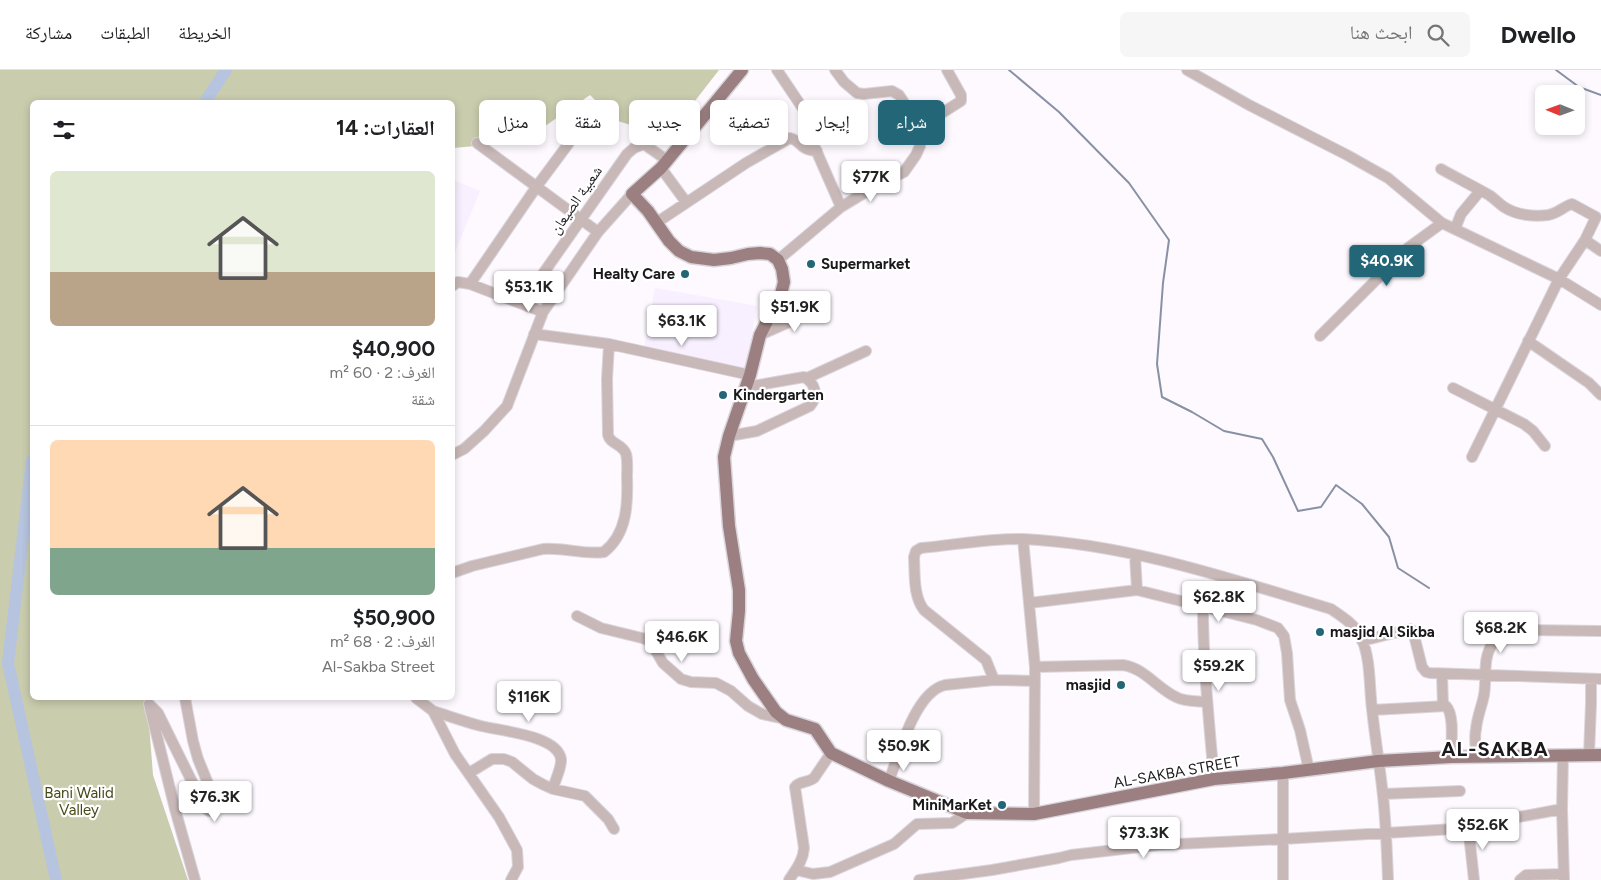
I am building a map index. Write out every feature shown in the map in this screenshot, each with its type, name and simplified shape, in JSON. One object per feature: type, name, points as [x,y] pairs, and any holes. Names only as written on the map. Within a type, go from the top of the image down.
[{"type":"main road","points":[[742,70],[664,165],[632,194],[648,211],[669,241],[679,251],[691,257],[714,260],[760,253],[770,254],[778,260],[782,269],[784,282],[781,294],[760,335],[749,381],[729,436],[724,456],[729,526],[739,590],[736,641],[739,653],[753,679],[776,712],[786,720],[815,728],[832,753]]},
{"type":"main road","name":"AL-SAKBA STREET","points":[[832,753],[889,781],[967,813],[1034,814],[1214,779],[1378,762],[1451,757],[1595,755]]},
{"type":"street","points":[[777,70],[816,128],[812,141],[840,207]]},
{"type":"street","points":[[835,70],[844,82],[857,92],[864,94],[892,91],[899,95],[902,100]]},
{"type":"street","points":[[945,111],[961,101],[961,95],[947,70]]},
{"type":"street","points":[[1187,70],[1388,178],[1442,223],[1559,278],[1601,305]]},
{"type":"street","points":[[656,224],[746,163],[790,138],[794,138],[806,150],[817,151]]},
{"type":"street","points":[[477,143],[598,232]]},
{"type":"street","name":"شعبية الصيعان","points":[[527,306],[540,278],[631,150],[644,144],[664,165]]},
{"type":"street","points":[[470,284],[567,145]]},
{"type":"street","points":[[778,260],[840,207],[904,172],[916,155],[920,145]]},
{"type":"street","points":[[664,165],[686,202]]},
{"type":"street","points":[[1441,169],[1492,197],[1513,212],[1547,215],[1559,212],[1569,204],[1574,204],[1596,217],[1585,240],[1559,278],[1472,457]]},
{"type":"street","points":[[1455,229],[1461,214],[1480,192]]},
{"type":"street","points":[[455,454],[464,449],[484,431],[507,406],[543,312],[598,232],[632,194]]},
{"type":"street","points":[[1320,336],[1409,247],[1442,223]]},
{"type":"street","points":[[1585,240],[1601,251]]},
{"type":"street","points":[[455,284],[458,282],[470,284],[543,312]]},
{"type":"street","points":[[760,335],[821,308]]},
{"type":"street","points":[[534,334],[609,344],[749,381],[807,378],[866,351]]},
{"type":"street","points":[[1528,341],[1589,383],[1601,395]]},
{"type":"street","points":[[455,572],[543,549],[554,548],[587,553],[604,552],[621,530],[628,494],[627,458],[626,452],[610,441],[608,435],[607,379],[609,344]]},
{"type":"street","points":[[729,436],[757,431],[810,406],[814,401],[815,391],[807,378]]},
{"type":"street","points":[[1453,388],[1524,424],[1533,431],[1545,446]]},
{"type":"street","points":[[1022,539],[1035,667],[1034,814]]},
{"type":"street","points":[[994,680],[986,660],[937,622],[919,604],[916,593],[914,557],[921,548],[987,540],[1022,539],[1084,545],[1190,568],[1331,609],[1346,618],[1354,626],[1366,650],[1383,794],[1388,880]]},
{"type":"street","points":[[1134,555],[1137,590]]},
{"type":"street","points":[[1029,603],[1137,590],[1257,620],[1282,631],[1287,653],[1290,700],[1300,730],[1308,770]]},
{"type":"street","points":[[1203,606],[1203,646],[1214,779]]},
{"type":"street","points":[[577,616],[601,628],[650,641],[663,663],[680,679],[690,682],[716,683],[731,691],[748,706],[762,714],[786,720]]},
{"type":"street","points":[[1362,641],[1410,628],[1413,631],[1424,670],[1430,673],[1596,679],[1591,704],[1595,755]]},
{"type":"street","points":[[1476,756],[1475,729],[1484,694],[1487,656],[1494,642],[1512,632],[1520,630],[1601,630]]},
{"type":"street","points":[[1035,667],[1123,664],[1138,669],[1173,696],[1184,700],[1207,702]]},
{"type":"street","points":[[1442,674],[1443,706]]},
{"type":"street","points":[[889,781],[915,712],[926,698],[941,686],[994,680],[1035,681]]},
{"type":"street","points":[[149,701],[158,713],[205,808],[209,811],[212,810],[216,803],[198,759],[185,700]]},
{"type":"street","points":[[419,700],[433,711],[481,726],[541,739],[560,755],[561,760],[553,789]]},
{"type":"street","points":[[149,701],[175,809],[195,880]]},
{"type":"street","points":[[1372,710],[1447,707],[1450,711],[1452,725],[1451,757]]},
{"type":"street","points":[[433,711],[454,754],[499,817],[518,850],[518,867],[510,880]]},
{"type":"street","points":[[789,880],[804,856],[795,787],[797,784],[814,778],[832,753]]},
{"type":"street","points":[[1520,880],[1526,875],[1564,877],[1563,755]]},
{"type":"street","points":[[469,773],[492,759],[504,759],[512,762],[533,779],[553,789],[585,796],[608,818],[614,829]]},
{"type":"street","points":[[1283,773],[1283,880]]},
{"type":"street","points":[[1383,794],[1460,791]]},
{"type":"street","points":[[919,880],[992,870],[1080,854],[1158,845],[1441,830],[1562,809]]},
{"type":"street","points":[[796,870],[813,874],[830,872],[894,844],[917,824],[952,823],[967,813]]},
{"type":"street","points":[[1468,825],[1474,880]]},
{"type":"shaded area","points":[[455,181],[480,191],[455,252]]},
{"type":"shaded area","points":[[655,288],[757,306],[745,372],[644,348]]},
{"type":"green space","name":"Bani Walid Valley","points":[[0,70],[719,70],[696,100],[629,100],[629,125],[619,121],[619,100],[595,100],[590,95],[583,100],[556,100],[556,118],[546,125],[546,100],[479,100],[479,145],[488,145],[455,148],[455,100],[30,100],[30,700],[147,700],[153,775],[188,880],[0,880]]},
{"type":"waterway","name":"Bani Walid Valley","points":[[206,100],[226,70]]},
{"type":"waterway","points":[[1009,70],[1059,112],[1129,183],[1169,240],[1163,283],[1157,364],[1162,397],[1224,431],[1262,439],[1273,457],[1298,511],[1321,507],[1336,485],[1362,504],[1389,537],[1398,568],[1429,588]]},
{"type":"waterway","points":[[1556,70],[1579,87],[1601,95]]},
{"type":"waterway","name":"Bani Walid Valley","points":[[30,477],[8,663],[56,880]]},
{"type":"place","name":"Supermarket","points":[[811,264]]},
{"type":"place","name":"Healty Care","points":[[685,274]]},
{"type":"place","name":"Kindergarten","points":[[723,395]]},
{"type":"place","name":"masjid Al Sikba","points":[[1320,632]]},
{"type":"place","name":"masjid","points":[[1121,685]]},
{"type":"place","name":"MiniMarKet","points":[[1002,805]]},
{"type":"district","name":"AL-SAKBA","points":[[1495,749]]}]
